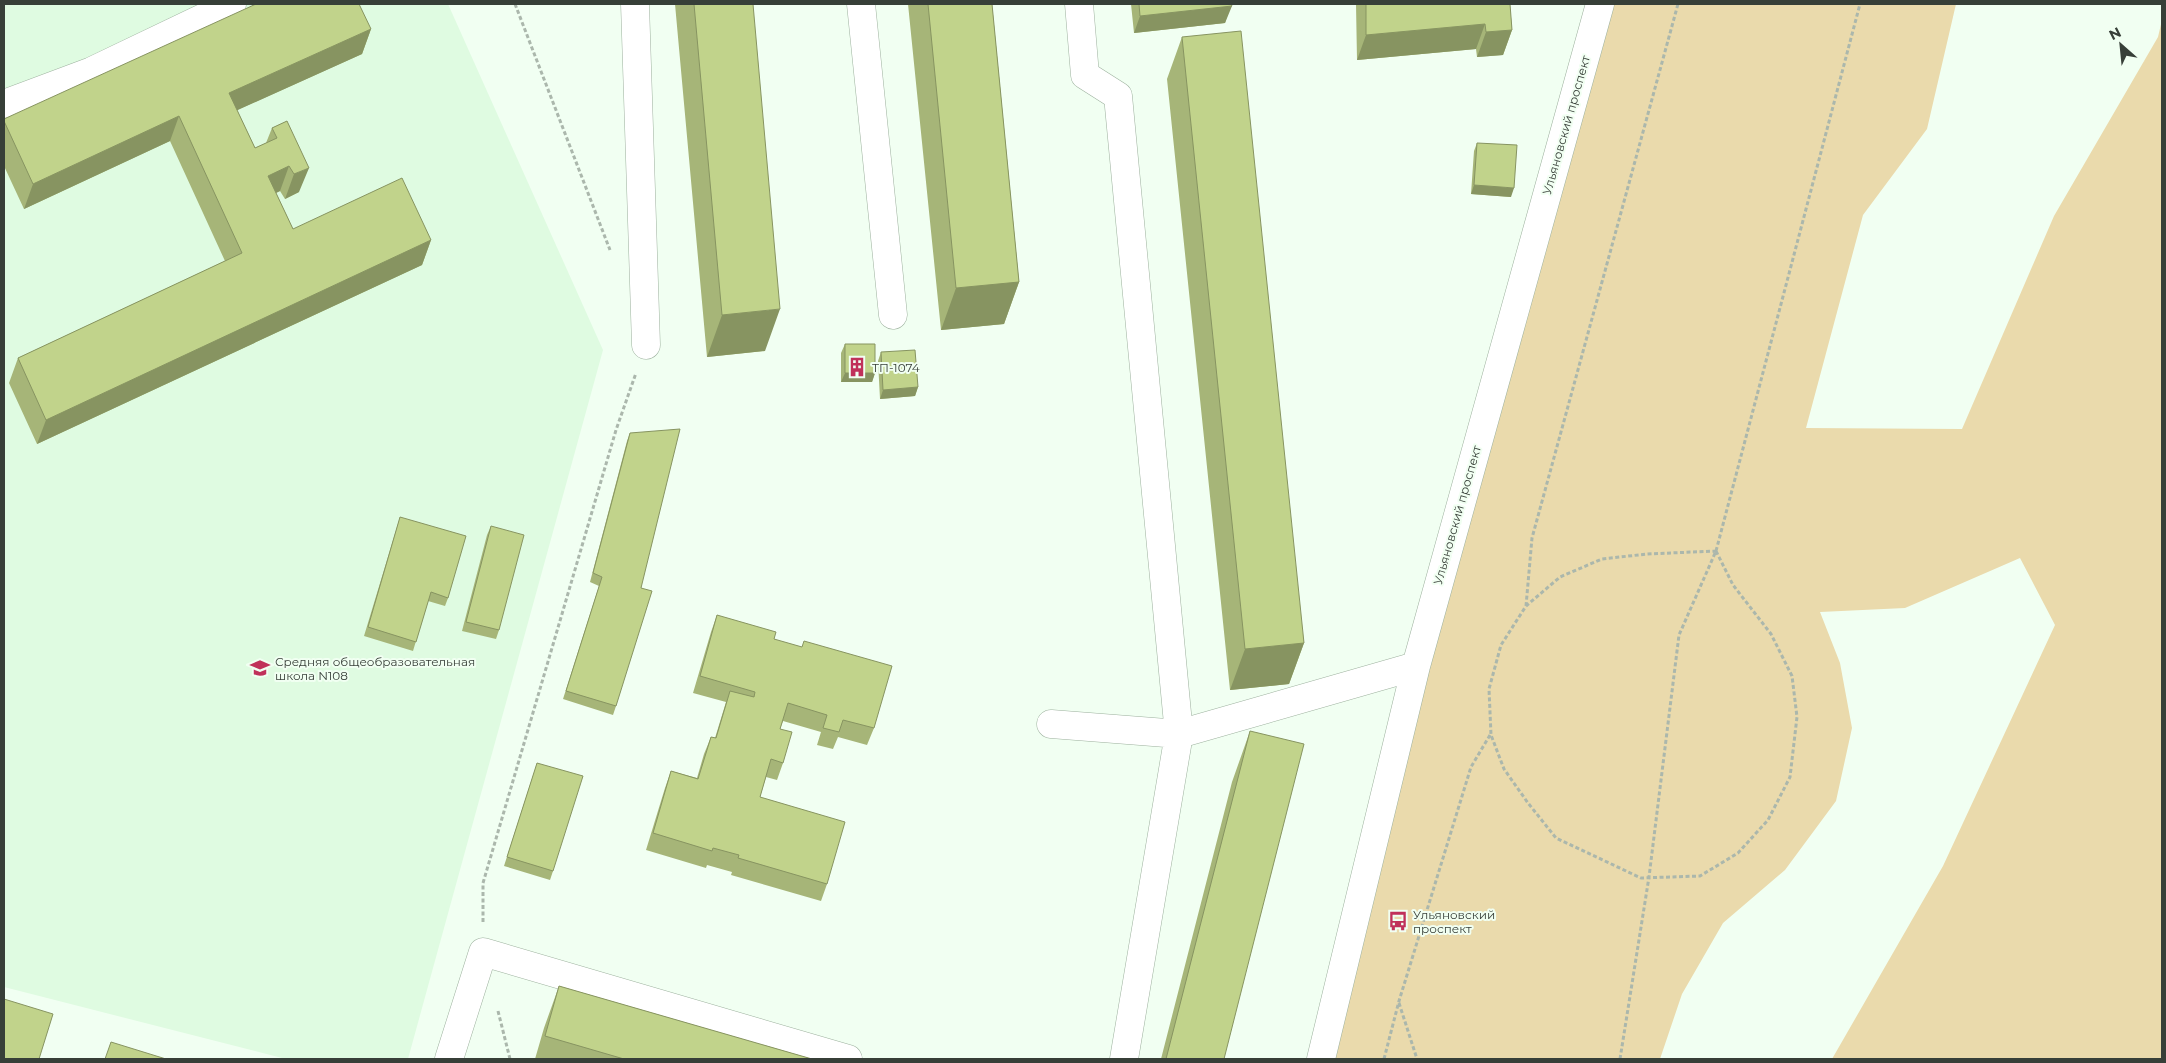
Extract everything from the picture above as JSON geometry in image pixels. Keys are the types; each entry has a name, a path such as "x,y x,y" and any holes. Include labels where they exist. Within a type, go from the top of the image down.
{"street":[{"path":"4,104 92,71 232,4"},
{"path":"635,4 646,345"},
{"path":"861,4 893,315"},
{"path":"1079,4 1085,75 1118,96 1179,734 1124,1059"},
{"name":"Ульяновский проспект","path":"1321,1059 1416,666 1600,4"},
{"path":"1051,724 1179,734 1416,666"},
{"path":"449,1059 483,952 848,1059"}],"path":[{"path":"515,4 610,252"},
{"path":"1526,606 1532,538 1678,4"},
{"path":"1620,1059 1649,876 1679,635 1716,551 1860,4"},
{"path":"483,952 483,883 616,430 646,345"},
{"path":"1716,551 1733,585 1771,634 1792,676 1797,717 1790,777 1768,820 1738,853 1700,876 1649,876 1641,878 1556,838 1504,769 1491,735 1489,689 1501,645 1526,606 1560,577 1602,559 1647,554 1716,551"},
{"path":"1384,1059 1399,1001 1471,767 1491,735"},
{"path":"1399,1001 1417,1059"},
{"path":"496,1006 510,1059"}],"shaded area":[{"name":"Средняя общеобразовательная школа N108","path":"4,4 448,4 603,350 408,1059 286,1059 4,987"},
{"path":"1600,4 1956,4 1927,129 1863,215 1806,428 1962,429 2054,216 2158,37 2162,20 2162,1059 1832,1059 1943,866 2055,625 2020,558 1905,608 1820,612 1840,663 1852,728 1836,801 1785,870 1723,923 1682,994 1660,1059 1321,1059"}],"building":[{"path":"256,4 359,4 371,29 229,93 255,148 277,138 272,128 287,121 309,168 294,174 289,166 268,176 293,229 402,178 431,240 46,420 18,358 242,253 179,116 33,184 4,119"},
{"path":"694,4 753,4 780,309 722,315"},
{"path":"928,4 992,4 1019,282 956,288"},
{"path":"1139,4 1231,4 1232,6 1140,16"},
{"path":"1366,4 1510,4 1512,30 1486,32 1485,24 1366,35"},
{"path":"1241,31 1304,643 1245,649 1182,37"},
{"path":"1477,143 1517,145 1514,188 1474,185"},
{"name":"ТП-1074","path":"845,344 875,344 875,373 845,373"},
{"path":"915,350 918,387 883,390 881,352"},
{"path":"680,429 641,588 652,591 616,706 566,691 602,577 593,573 630,433"},
{"path":"400,517 466,536 448,598 431,592 416,642 368,627"},
{"path":"491,526 524,535 499,630 466,622"},
{"path":"717,615 776,632 774,639 802,647 804,641 892,666 874,728 843,720 839,732 823,728 827,715 788,703 780,729 792,732 783,763 771,759 760,797 845,822 827,884 738,858 739,855 713,848 712,851 653,833 671,771 698,779 711,737 716,738 730,691 754,697 755,692 700,676"},
{"path":"1250,731 1304,744 1224,1059 1166,1059"},
{"path":"537,763 583,776 553,871 507,857"},
{"path":"559,986 812,1059 624,1059 545,1036"},
{"path":"4,999 53,1014 39,1059 4,1059"},
{"path":"111,1042 166,1059 105,1059"}],"place":[{"name":"ТП-1074","path":"857,367"},
{"name":"Средняя общеобразовательная школа N108","path":"260,668"},
{"name":"Ульяновский проспект","path":"1398,921"}]}
